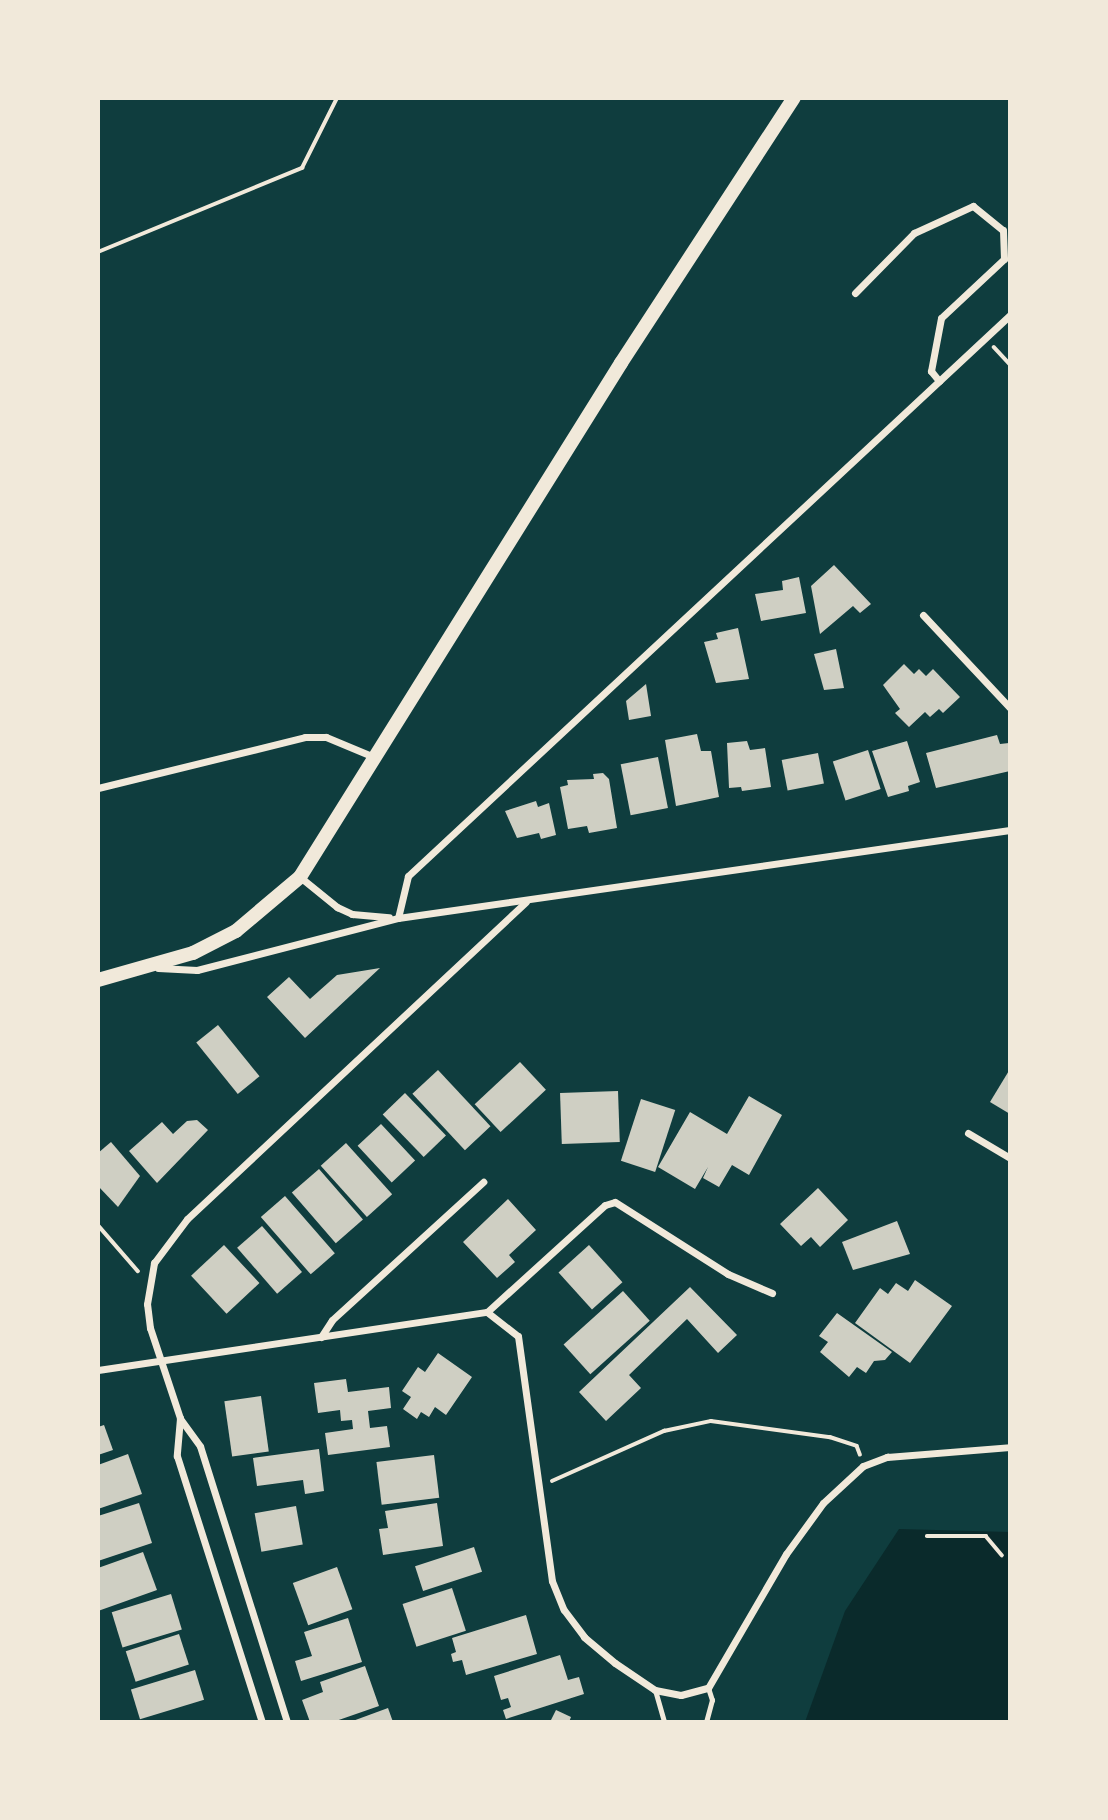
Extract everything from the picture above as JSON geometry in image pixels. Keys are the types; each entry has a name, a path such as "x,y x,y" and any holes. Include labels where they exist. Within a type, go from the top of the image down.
{"main road":[{"path":"98,981 153,968 236,932 300,877 621,363 794,98"}],"street":[{"path":"855,293 914,233 974,206 1003,230 1004,259 941,318 931,371 939,381"},
{"path":"397,918 408,876 1010,315"},
{"path":"923,615 1010,708"},
{"path":"98,788 305,737 326,737 374,757"},
{"path":"153,968 197,970 397,918 526,902 1010,830"},
{"path":"300,877 326,900 352,914 397,918"},
{"path":"286,1722 200,1447 180,1418 160,1361 150,1328 149,1283 159,1251 187,1219 526,902"},
{"path":"968,1133 1010,1158"},
{"path":"321,1337 332,1320 483,1182"},
{"path":"98,1370 487,1312 605,1205 615,1202 728,1274 772,1293"},
{"path":"487,1312 518,1336 541,1486 552,1581 564,1611 584,1637 655,1690 681,1695 708,1688 786,1555 823,1503 863,1466 887,1457 1010,1447"},
{"path":"180,1418 177,1456 262,1722"}],"lane":[{"path":"706,1722 712,1700 708,1688"},
{"path":"655,1690 664,1722"}],"path":[{"path":"98,251 302,168 337,98"},
{"path":"986,338 1010,364"},
{"path":"98,1225 149,1283"},
{"path":"541,1486 664,1431 711,1421 830,1437 857,1446 863,1466"},
{"path":"927,1536 986,1536 1002,1555"}],"water":[{"path":"899,1529 1010,1532 1010,1722 805,1722 845,1611"}],"building":[{"path":"834,565 871,604 860,613 853,606 820,634 811,586"},
{"path":"799,577 806,613 761,621 755,594 783,590 782,581"},
{"path":"738,628 749,679 716,683 704,642 718,639 716,633"},
{"path":"836,649 844,688 824,690 814,654"},
{"path":"904,664 914,674 919,669 926,676 933,669 960,697 943,713 939,709 930,717 925,712 909,727 895,713 900,709 883,685"},
{"path":"646,684 651,716 629,720 626,701"},
{"path":"697,734 701,751 711,751 719,797 676,806 665,740"},
{"path":"997,735 1000,744 1009,743 1010,771 936,788 926,753"},
{"path":"747,741 750,750 765,748 771,787 742,791 741,787 729,788 727,743"},
{"path":"907,741 920,782 908,786 909,791 888,797 872,751"},
{"path":"868,750 881,789 845,800 833,761"},
{"path":"818,753 824,783 788,790 782,760"},
{"path":"658,757 668,808 631,815 621,764"},
{"path":"603,773 609,779 617,828 589,833 587,826 568,829 560,787 568,785 567,780 594,779 593,774"},
{"path":"536,801 538,807 549,803 556,835 541,839 539,833 517,838 505,811"},
{"path":"380,968 305,1038 267,997 289,977 310,999 337,975"},
{"path":"218,1025 260,1076 238,1094 196,1043"},
{"path":"520,1062 546,1090 501,1132 475,1104"},
{"path":"1010,1069 1010,1114 990,1102"},
{"path":"438,1070 491,1126 465,1150 412,1094"},
{"path":"618,1091 620,1142 562,1144 560,1093"},
{"path":"405,1093 446,1135 424,1157 383,1115"},
{"path":"749,1096 782,1115 749,1175 732,1165 719,1187 703,1178 708,1167 695,1189 658,1167 690,1112 727,1134"},
{"path":"641,1099 675,1110 655,1172 621,1161"},
{"path":"197,1120 208,1130 157,1183 129,1151 162,1122 173,1134 187,1121"},
{"path":"381,1124 415,1161 392,1182 358,1146"},
{"path":"111,1142 140,1176 118,1207 98,1186 98,1153"},
{"path":"346,1143 392,1194 367,1217 321,1166"},
{"path":"319,1169 363,1220 336,1243 292,1193"},
{"path":"818,1188 848,1220 820,1247 811,1237 801,1246 780,1224"},
{"path":"285,1196 335,1253 311,1274 261,1217"},
{"path":"508,1199 536,1230 509,1255 515,1262 497,1278 463,1242"},
{"path":"897,1221 910,1254 853,1270 842,1242"},
{"path":"262,1226 302,1272 277,1294 237,1248"},
{"path":"224,1245 259,1283 227,1314 191,1276"},
{"path":"589,1245 622,1282 592,1310 559,1272"},
{"path":"915,1280 952,1306 910,1363 855,1323 880,1288 888,1294 896,1283 908,1291"},
{"path":"690,1287 737,1335 718,1353 687,1319 629,1375 641,1388 606,1421 579,1392"},
{"path":"623,1291 650,1321 590,1374 564,1345"},
{"path":"837,1313 892,1352 885,1360 874,1361 866,1373 857,1367 849,1377 820,1352 828,1342 819,1336"},
{"path":"438,1353 472,1377 446,1415 435,1407 429,1417 421,1412 417,1419 403,1409 411,1397 402,1391 418,1367 425,1372"},
{"path":"346,1379 348,1392 389,1387 391,1408 368,1411 370,1428 387,1426 390,1447 328,1455 325,1433 353,1429 352,1420 341,1421 340,1410 318,1413 314,1383"},
{"path":"261,1396 269,1451 232,1457 224,1401"},
{"path":"104,1425 113,1450 98,1455 98,1427"},
{"path":"319,1449 324,1491 305,1494 303,1480 257,1486 253,1458"},
{"path":"128,1454 142,1494 98,1509 98,1465"},
{"path":"434,1455 439,1498 382,1505 376,1462"},
{"path":"139,1503 152,1543 98,1561 98,1516"},
{"path":"437,1503 443,1546 383,1555 379,1529 388,1528 385,1511"},
{"path":"296,1506 303,1544 261,1552 255,1513"},
{"path":"474,1547 482,1572 423,1591 415,1566"},
{"path":"143,1552 157,1590 98,1611 98,1568"},
{"path":"337,1567 352,1609 308,1625 293,1583"},
{"path":"452,1588 466,1631 416,1647 403,1604"},
{"path":"171,1594 182,1629 123,1648 112,1612"},
{"path":"526,1615 537,1654 466,1675 462,1660 453,1662 451,1654 456,1652 452,1638"},
{"path":"348,1618 362,1662 301,1681 295,1661 312,1656 304,1632"},
{"path":"179,1634 189,1664 136,1682 126,1651"},
{"path":"560,1655 568,1680 579,1677 584,1694 506,1719 503,1710 511,1707 508,1698 501,1700 494,1676"},
{"path":"365,1666 379,1706 333,1722 310,1722 302,1700 323,1692 320,1682"},
{"path":"195,1670 204,1700 140,1719 131,1690"},
{"path":"388,1708 393,1722 350,1722"},
{"path":"556,1710 571,1717 569,1722 550,1722"}]}
